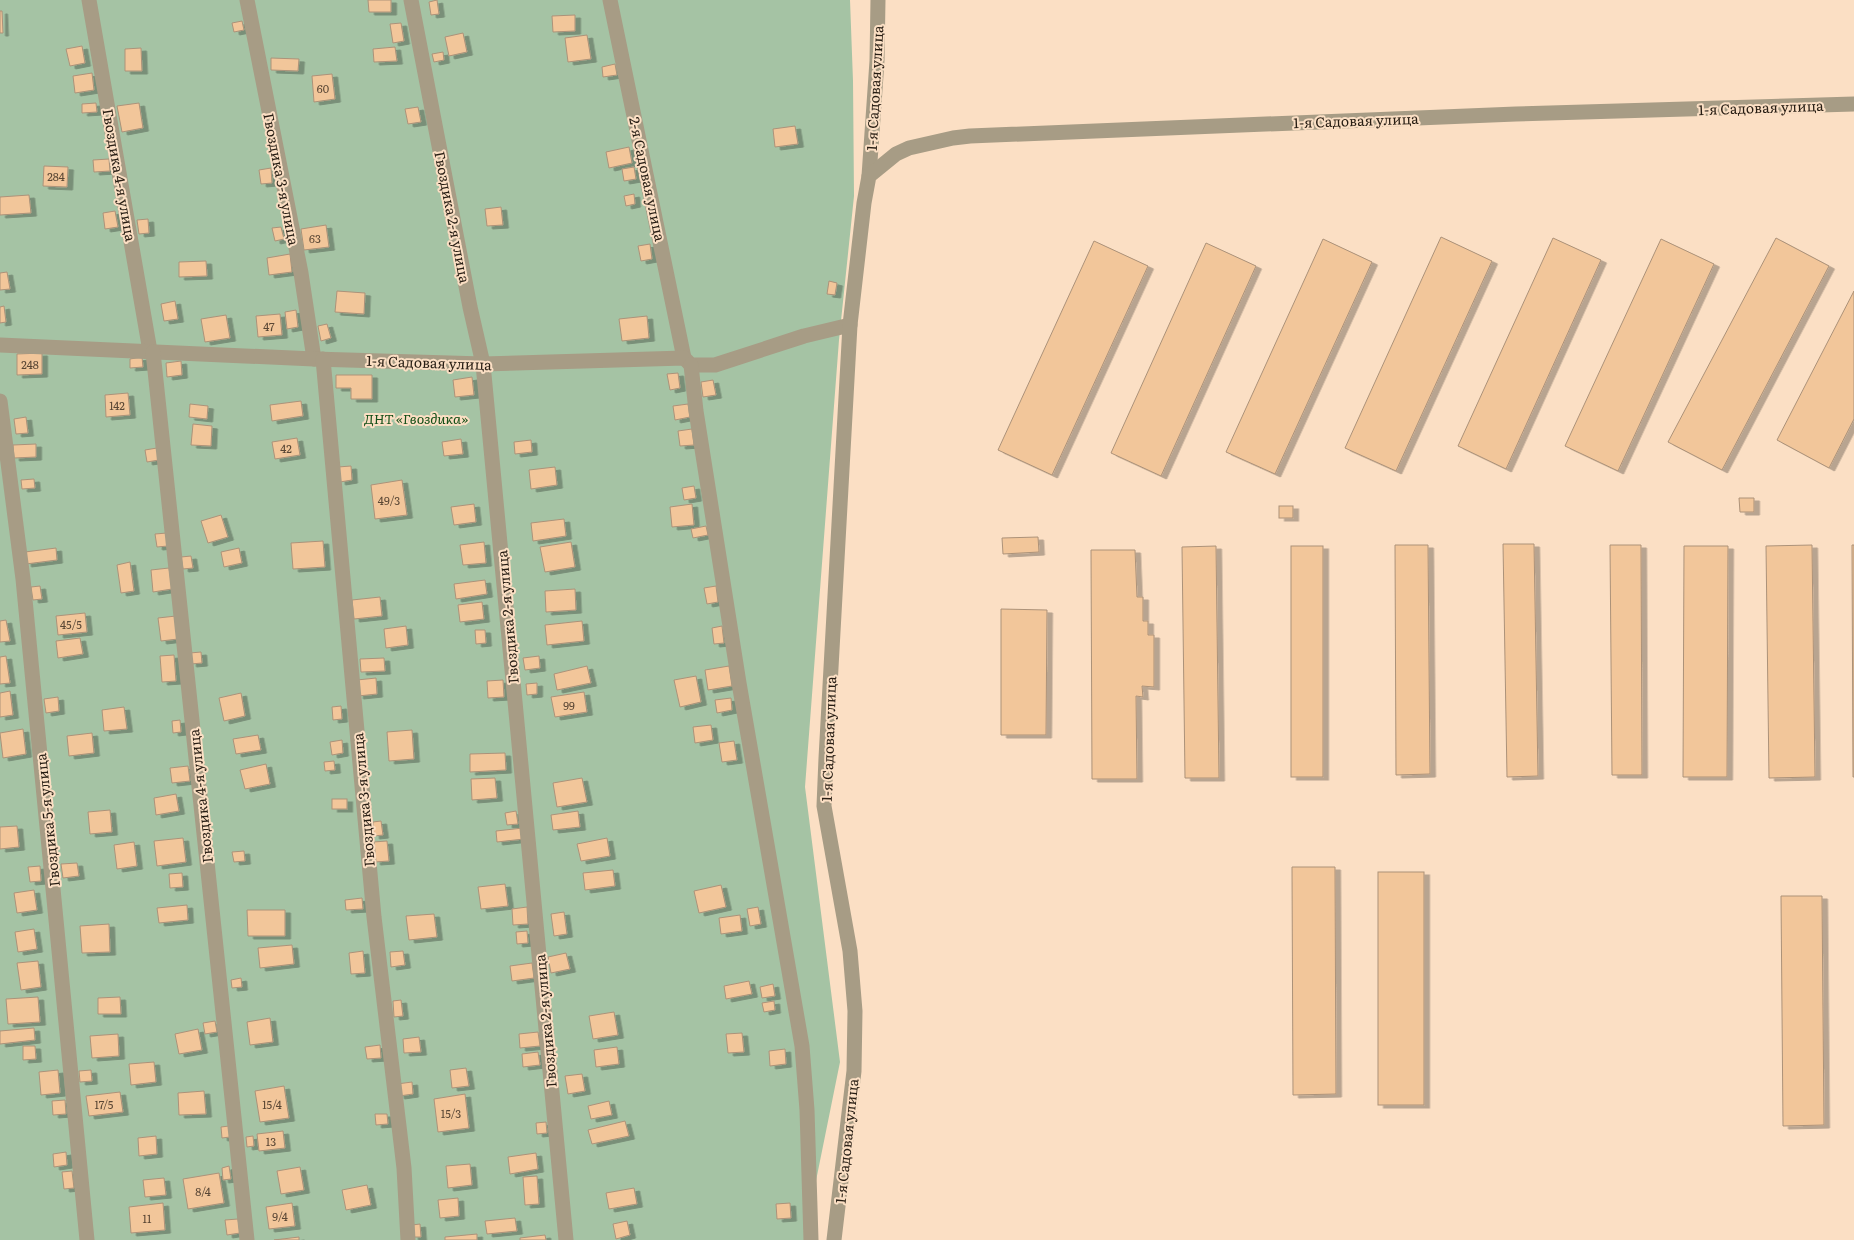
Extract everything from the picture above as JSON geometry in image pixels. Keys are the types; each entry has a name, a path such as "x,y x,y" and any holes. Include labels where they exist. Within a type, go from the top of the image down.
{"street":[{"name":"Гвоздика 4-я улица","path":"89,0 152,351 247,1240"},
{"name":"Гвоздика 3-я улица","path":"247,0 318,359 373,908 404,1168 408,1240"},
{"name":"Гвоздика 2-я улица","path":"411,0 470,307 483,364 566,1240"},
{"name":"2-я Садовая улица","path":"610,0 688,361 739,683 802,1046 807,1110 811,1240"},
{"name":"1-я Садовая улица","path":"834,1240 854,1072 855,1011 850,951 824,806 850,325 864,203 869,176 877,61 878,0"},
{"name":"1-я Садовая улица","path":"869,176 896,154 908,148 929,142 970,136 1526,114 1854,104"},
{"name":"1-я Садовая улица","path":"0,345 483,364 688,361 715,365 804,336 850,325"},
{"name":"Гвоздика 5-я улица","path":"0,401 24,579 87,1240"}],"green space":[{"name":"ДНТ «Гвоздика»","path":"0,0 850,0 854,196 839,340 805,787 840,1062 804,1240 0,1240"}],"building":[{"path":"368,0 391,0 391,12 369,12"},
{"path":"437,0 439,14 431,15 429,2"},
{"path":"0,11 2,11 3,33 0,33"},
{"path":"575,15 575,31 553,32 552,16"},
{"path":"242,21 244,30 234,32 232,23"},
{"path":"401,23 404,41 393,43 390,24"},
{"path":"463,33 467,52 449,56 445,37"},
{"path":"587,35 591,59 568,62 565,38"},
{"path":"82,46 85,63 70,66 66,49"},
{"path":"395,47 397,61 374,62 373,49"},
{"path":"141,48 142,71 125,71 125,49"},
{"path":"443,52 444,60 434,62 432,54"},
{"path":"271,58 299,59 298,71 271,70"},
{"path":"615,64 617,75 603,77 602,67"},
{"path":"92,73 94,90 75,93 73,76"},
{"path":"332,74 335,99 314,102 312,76"},
{"path":"96,103 97,112 82,113 82,104"},
{"path":"139,103 143,128 122,132 117,106"},
{"path":"418,107 421,122 408,124 405,109"},
{"path":"795,126 798,144 775,147 773,129"},
{"path":"629,147 632,163 609,168 606,152"},
{"path":"109,159 110,171 94,172 93,160"},
{"path":"44,166 68,167 67,187 43,186"},
{"path":"634,167 636,179 624,181 622,169"},
{"path":"271,168 272,183 261,184 259,170"},
{"path":"634,194 635,204 626,206 624,196"},
{"path":"29,195 31,213 0,215 0,197"},
{"path":"501,207 503,225 487,226 485,209"},
{"path":"115,211 118,227 105,229 103,213"},
{"path":"148,219 149,233 139,234 137,220"},
{"path":"326,225 329,247 304,250 301,229"},
{"path":"281,227 284,239 275,241 272,228"},
{"path":"1441,237 1492,261 1396,471 1345,448"},
{"path":"1553,238 1601,260 1506,469 1458,446"},
{"path":"1776,238 1829,266 1722,470 1668,442"},
{"path":"1323,239 1372,262 1275,474 1226,452"},
{"path":"1661,239 1714,264 1618,471 1565,446"},
{"path":"1094,241 1148,266 1052,475 998,450"},
{"path":"1206,243 1256,266 1161,476 1111,453"},
{"path":"650,244 652,259 641,261 638,246"},
{"path":"290,254 292,272 269,275 267,258"},
{"path":"206,261 207,276 179,277 179,262"},
{"path":"7,272 10,289 0,290 0,273"},
{"path":"829,281 837,283 835,295 827,294"},
{"path":"337,291 365,293 364,314 335,312"},
{"path":"1854,291 1854,419 1829,468 1777,440"},
{"path":"175,301 178,319 164,321 161,304"},
{"path":"4,306 6,322 0,323 0,307"},
{"path":"296,310 298,327 287,329 285,312"},
{"path":"280,314 282,335 258,337 256,316"},
{"path":"226,315 230,338 205,342 201,319"},
{"path":"647,316 649,338 622,341 619,319"},
{"path":"327,324 331,338 321,341 318,326"},
{"path":"42,353 42,374 17,375 17,354"},
{"path":"142,357 143,367 130,368 130,359"},
{"path":"181,361 182,375 167,377 166,363"},
{"path":"678,373 680,388 670,390 667,374"},
{"path":"336,375 372,375 372,399 351,399 351,388 336,388"},
{"path":"472,377 474,395 455,397 453,380"},
{"path":"713,380 716,395 703,397 701,382"},
{"path":"128,393 130,415 106,417 105,395"},
{"path":"301,401 303,416 272,421 270,405"},
{"path":"190,404 208,406 207,419 189,417"},
{"path":"688,404 690,417 675,420 673,406"},
{"path":"26,417 28,433 16,434 14,419"},
{"path":"193,424 212,426 211,446 191,445"},
{"path":"692,429 694,445 680,446 678,431"},
{"path":"297,438 300,455 275,459 272,442"},
{"path":"461,439 463,454 444,456 442,442"},
{"path":"531,440 532,452 515,454 514,442"},
{"path":"36,444 36,457 14,458 13,445"},
{"path":"157,448 159,460 147,462 145,450"},
{"path":"351,466 352,480 340,482 338,467"},
{"path":"555,467 557,485 531,489 529,470"},
{"path":"34,479 35,488 22,489 21,480"},
{"path":"402,480 407,515 375,519 371,485"},
{"path":"694,486 696,498 684,500 682,488"},
{"path":"1739,498 1754,498 1754,512 1740,512"},
{"path":"474,504 476,522 454,525 451,507"},
{"path":"692,504 694,525 672,527 670,507"},
{"path":"1279,506 1293,506 1293,518 1279,518"},
{"path":"221,515 228,537 208,543 201,521"},
{"path":"564,519 566,536 533,541 531,523"},
{"path":"706,526 708,535 693,538 691,529"},
{"path":"167,533 168,546 157,547 155,534"},
{"path":"1038,537 1039,552 1003,554 1002,538"},
{"path":"323,541 325,567 293,569 291,543"},
{"path":"484,542 486,563 463,565 460,545"},
{"path":"571,542 575,567 545,572 540,547"},
{"path":"1503,544 1534,544 1538,776 1507,777"},
{"path":"1395,545 1428,545 1430,774 1396,775"},
{"path":"1610,545 1641,545 1642,775 1612,775"},
{"path":"1812,545 1815,777 1769,778 1766,546"},
{"path":"1852,545 1854,545 1854,777 1853,777"},
{"path":"1216,546 1219,778 1185,778 1182,547"},
{"path":"1291,546 1323,546 1323,777 1291,777"},
{"path":"1684,546 1728,546 1727,777 1683,777"},
{"path":"56,548 57,560 26,564 25,552"},
{"path":"239,548 242,563 224,567 221,552"},
{"path":"1091,550 1135,550 1137,597 1143,597 1143,621 1148,621 1148,635 1154,635 1154,687 1142,686 1143,697 1136,696 1137,779 1092,779"},
{"path":"191,556 193,568 183,569 181,557"},
{"path":"130,562 134,591 121,593 117,565"},
{"path":"169,568 172,589 153,592 151,570"},
{"path":"485,580 487,594 456,599 454,584"},
{"path":"40,586 42,599 33,600 31,587"},
{"path":"716,586 718,602 707,604 704,588"},
{"path":"575,589 576,610 546,612 545,591"},
{"path":"380,597 382,616 354,619 352,600"},
{"path":"482,602 484,619 460,622 458,605"},
{"path":"1001,609 1047,610 1046,735 1001,735"},
{"path":"85,613 87,632 58,635 56,616"},
{"path":"176,616 178,639 161,641 158,618"},
{"path":"6,620 10,641 0,642 0,621"},
{"path":"582,621 584,641 547,645 545,625"},
{"path":"406,626 408,645 386,648 384,629"},
{"path":"722,626 724,643 714,644 712,628"},
{"path":"475,630 485,630 486,643 476,644"},
{"path":"80,638 83,654 58,658 56,641"},
{"path":"201,652 202,663 191,664 190,653"},
{"path":"174,655 176,681 162,682 160,656"},
{"path":"6,656 10,683 0,684 0,657"},
{"path":"539,656 540,668 525,670 523,658"},
{"path":"384,658 385,671 361,672 360,659"},
{"path":"587,666 591,683 557,690 554,674"},
{"path":"729,666 732,686 708,690 705,670"},
{"path":"696,676 701,702 680,707 674,680"},
{"path":"376,678 377,694 358,696 357,680"},
{"path":"503,680 504,697 488,698 487,681"},
{"path":"537,683 537,694 527,695 526,684"},
{"path":"10,691 13,715 0,717 0,693"},
{"path":"584,692 587,712 555,717 551,697"},
{"path":"241,693 245,716 224,721 219,698"},
{"path":"58,697 59,711 46,713 44,699"},
{"path":"731,698 732,710 717,713 715,700"},
{"path":"341,706 342,719 333,720 332,707"},
{"path":"124,707 127,729 104,731 102,710"},
{"path":"180,720 181,732 173,733 172,721"},
{"path":"711,725 713,740 695,743 693,727"},
{"path":"23,729 26,754 3,758 0,733"},
{"path":"412,730 414,759 389,761 387,732"},
{"path":"92,733 94,753 69,756 67,736"},
{"path":"258,735 261,750 236,754 233,739"},
{"path":"342,740 343,753 332,755 330,742"},
{"path":"734,741 737,760 722,762 719,743"},
{"path":"505,753 506,770 470,772 470,754"},
{"path":"334,761 335,770 325,771 324,762"},
{"path":"266,764 270,784 245,789 240,770"},
{"path":"188,766 190,781 172,783 170,768"},
{"path":"495,778 497,798 472,800 471,779"},
{"path":"582,778 587,802 557,807 553,783"},
{"path":"176,794 179,811 156,815 154,798"},
{"path":"332,799 347,799 347,809 332,809"},
{"path":"110,810 112,832 90,834 88,812"},
{"path":"516,811 518,824 507,825 505,813"},
{"path":"578,811 580,827 553,830 551,815"},
{"path":"381,821 383,835 374,836 373,822"},
{"path":"17,826 19,847 0,849 0,827"},
{"path":"523,828 524,839 497,842 496,831"},
{"path":"183,838 186,862 157,866 154,841"},
{"path":"607,838 610,856 581,861 577,844"},
{"path":"387,841 389,861 375,862 373,842"},
{"path":"134,842 137,866 117,869 114,845"},
{"path":"244,851 245,861 234,862 232,852"},
{"path":"77,863 79,876 63,878 61,864"},
{"path":"40,866 41,881 30,882 28,867"},
{"path":"1292,867 1335,867 1336,1094 1293,1095"},
{"path":"613,870 615,886 585,890 583,873"},
{"path":"1378,872 1424,872 1424,1105 1378,1105"},
{"path":"182,873 183,887 170,888 169,874"},
{"path":"505,884 508,906 481,909 478,887"},
{"path":"721,885 726,907 699,913 694,891"},
{"path":"34,890 37,910 17,913 14,893"},
{"path":"1781,896 1822,896 1824,1125 1783,1126"},
{"path":"362,898 363,909 346,910 345,900"},
{"path":"187,905 188,920 159,923 157,908"},
{"path":"527,907 528,924 513,925 512,909"},
{"path":"758,907 761,924 750,926 747,909"},
{"path":"247,910 285,910 285,936 248,936"},
{"path":"564,912 567,934 554,936 551,914"},
{"path":"434,914 437,937 409,940 406,916"},
{"path":"740,915 742,931 721,934 719,918"},
{"path":"109,924 110,952 82,953 80,926"},
{"path":"34,929 37,949 18,952 15,932"},
{"path":"527,931 528,943 517,944 516,932"},
{"path":"292,945 294,964 260,968 258,948"},
{"path":"363,951 365,973 351,974 349,953"},
{"path":"403,951 405,965 391,967 390,952"},
{"path":"566,953 570,969 551,973 548,957"},
{"path":"38,961 41,987 21,990 17,963"},
{"path":"532,963 534,978 512,981 510,966"},
{"path":"241,978 242,987 232,988 231,980"},
{"path":"749,981 752,994 726,999 724,986"},
{"path":"773,984 775,996 762,998 760,987"},
{"path":"38,997 40,1022 8,1024 6,999"},
{"path":"120,997 121,1014 98,1014 98,998"},
{"path":"401,1000 403,1016 394,1017 393,1001"},
{"path":"774,1001 775,1010 764,1012 762,1003"},
{"path":"614,1012 618,1035 593,1039 589,1016"},
{"path":"270,1018 273,1042 250,1045 247,1022"},
{"path":"215,1021 217,1032 205,1034 203,1023"},
{"path":"34,1028 35,1040 0,1044 0,1031"},
{"path":"198,1029 202,1050 179,1054 175,1034"},
{"path":"538,1032 540,1046 520,1048 519,1034"},
{"path":"742,1033 744,1052 728,1053 726,1034"},
{"path":"118,1034 119,1056 92,1058 90,1036"},
{"path":"419,1037 421,1052 404,1053 403,1039"},
{"path":"380,1045 381,1058 367,1059 365,1047"},
{"path":"23,1046 35,1046 36,1059 23,1060"},
{"path":"617,1047 619,1064 596,1067 594,1050"},
{"path":"785,1049 786,1064 770,1066 769,1051"},
{"path":"538,1052 540,1065 523,1067 522,1054"},
{"path":"154,1062 156,1082 131,1085 129,1064"},
{"path":"466,1068 469,1086 452,1088 450,1070"},
{"path":"58,1070 60,1093 41,1095 39,1072"},
{"path":"91,1070 92,1081 80,1082 79,1071"},
{"path":"582,1074 585,1091 568,1094 565,1076"},
{"path":"412,1082 413,1094 399,1096 397,1084"},
{"path":"284,1086 289,1118 260,1122 255,1091"},
{"path":"204,1091 206,1114 179,1115 178,1093"},
{"path":"120,1092 123,1112 89,1116 86,1096"},
{"path":"465,1094 469,1128 438,1132 434,1099"},
{"path":"65,1100 66,1114 53,1115 52,1101"},
{"path":"609,1101 612,1115 591,1119 588,1106"},
{"path":"375,1114 387,1114 388,1124 376,1125"},
{"path":"625,1121 629,1136 592,1144 588,1130"},
{"path":"546,1122 547,1133 537,1134 536,1123"},
{"path":"229,1126 230,1137 222,1138 221,1127"},
{"path":"283,1131 285,1148 259,1151 257,1134"},
{"path":"156,1136 157,1154 139,1156 138,1138"},
{"path":"253,1136 254,1146 247,1147 246,1137"},
{"path":"66,1152 67,1165 54,1167 53,1154"},
{"path":"536,1153 538,1169 510,1174 508,1157"},
{"path":"470,1164 472,1185 448,1188 446,1166"},
{"path":"229,1166 231,1179 223,1180 222,1168"},
{"path":"300,1167 304,1190 281,1194 277,1171"},
{"path":"72,1171 74,1188 64,1189 62,1172"},
{"path":"219,1173 224,1203 188,1209 183,1179"},
{"path":"537,1176 539,1204 525,1205 523,1177"},
{"path":"164,1178 166,1195 145,1197 143,1180"},
{"path":"367,1185 371,1205 346,1210 342,1190"},
{"path":"634,1188 637,1204 609,1209 606,1193"},
{"path":"458,1198 459,1216 440,1218 438,1200"},
{"path":"163,1203 165,1230 131,1233 129,1207"},
{"path":"292,1203 295,1226 269,1229 266,1207"},
{"path":"790,1203 791,1218 777,1219 776,1204"},
{"path":"515,1218 517,1231 487,1234 485,1221"},
{"path":"238,1219 240,1233 227,1235 225,1220"},
{"path":"627,1221 630,1235 616,1239 613,1224"},
{"path":"420,1224 421,1237 413,1237 412,1225"},
{"path":"477,1234 477,1240 445,1240 445,1237"},
{"path":"545,1235 546,1240 520,1240 520,1238"},
{"path":"299,1237 299,1240 274,1240"}]}
